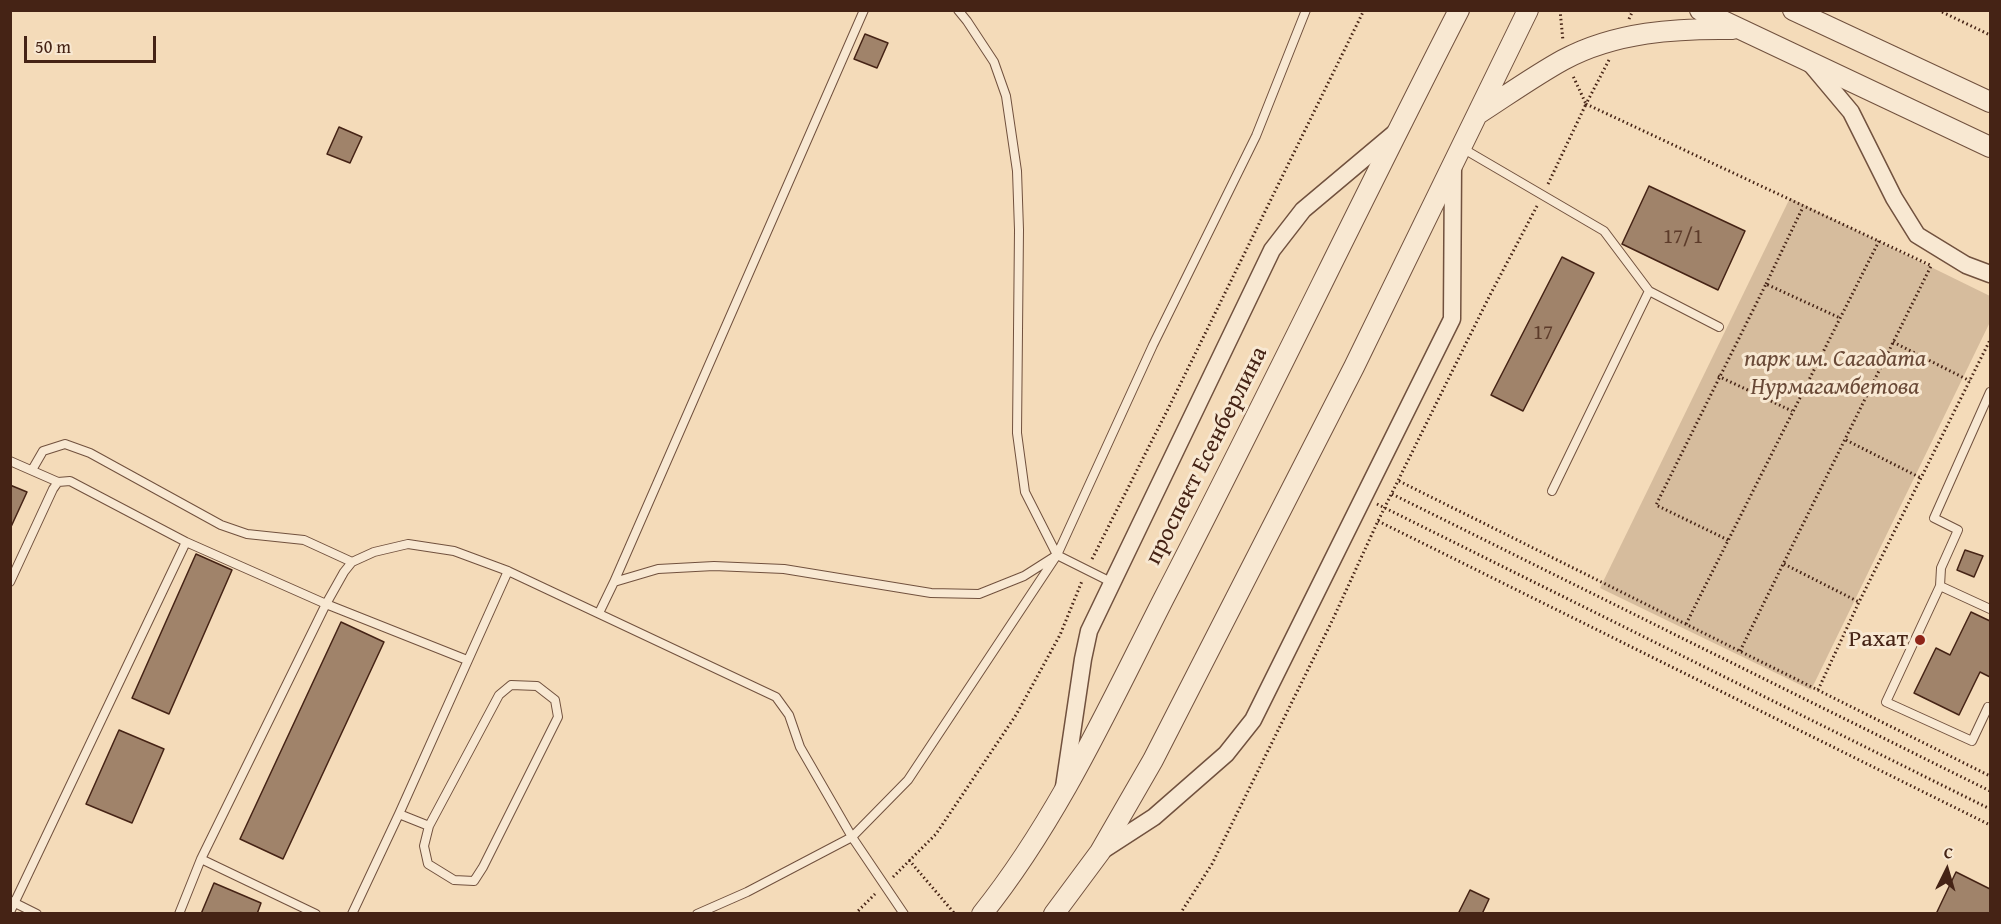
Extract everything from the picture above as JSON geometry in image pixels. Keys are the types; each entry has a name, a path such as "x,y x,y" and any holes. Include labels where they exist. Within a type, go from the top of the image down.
{"street":[{"name":"проспект Есенберлина","path":"982,914 1002,888 1064,793 1191,546 1459,10"},
{"path":"1054,914 1100,852 1153,760 1354,367 1528,10"},
{"path":"1700,10 1990,147"},
{"path":"1797,12 1990,102"},
{"path":"1478,114 1565,59 1621,38 1691,28 1738,29"},
{"path":"1808,61 1851,112 1894,198 1917,235 1966,266 1990,274"},
{"path":"1064,793 1083,658 1089,632 1272,250 1303,210 1398,130"},
{"path":"1100,852 1154,817 1226,754 1253,720 1452,320 1457,156"}],"lane":[{"path":"599,613 864,10"},
{"path":"958,10 994,62 1006,96 1017,171 1019,230 1017,433 1024,492 1057,555 1113,583"},
{"path":"697,914 747,892 852,837 909,780 1057,555 1153,345 1256,136 1306,10"},
{"path":"1457,156 1543,195 1604,231 1649,291 1719,327"},
{"path":"1552,490 1649,291"},
{"path":"1990,392 1934,518 1958,530 1941,568 1940,586 1886,702 1972,741 1988,707 1990,708"},
{"path":"32,470 44,451 64,444 90,453 221,525 247,534 304,540 352,562"},
{"path":"10,461 58,482 70,481 186,542 326,604 467,660"},
{"path":"10,582 58,482"},
{"path":"10,912 186,542"},
{"path":"179,914 201,860 326,604 344,572 352,562 374,552 408,544 454,551 508,571 776,697 789,715 800,747 852,837 904,914"},
{"path":"614,582 658,569 714,566 784,569 931,593 979,594 1024,576 1057,555"},
{"path":"352,914 508,571"},
{"path":"1940,586 1990,609"},
{"path":"511,685 537,686 555,700 558,717 474,881 454,880 428,864 424,846 429,826 499,695 511,685"},
{"path":"399,814 429,826"},
{"path":"201,860 316,914"},
{"path":"13,902 37,914"}],"path":[{"path":"855,914 936,834 1016,715 1060,634 1086,570 1170,405 1364,10"},
{"path":"1560,10 1565,59 1586,104 1941,270"},
{"path":"1180,914 1212,864 1333,619 1378,520 1621,38 1633,11 1624,10"},
{"path":"1938,10 1990,35"},
{"path":"1728,540 1656,505 1803,207"},
{"path":"1686,624 1879,241"},
{"path":"1740,651 1931,265"},
{"path":"1766,284 1840,318"},
{"path":"1818,690 1859,602 1990,340"},
{"path":"1893,342 1970,381"},
{"path":"1718,376 1792,411"},
{"path":"1846,440 1921,478"},
{"path":"1398,481 1990,776"},
{"path":"1392,494 1990,791"},
{"path":"1363,499 1385,507 1990,809"},
{"path":"1378,520 1990,825"},
{"path":"1784,564 1859,602"},
{"path":"909,860 955,914"}],"green space":[{"name":"парк им. Сагадата Нурмагамбетова","path":"1790,198 1990,296 1990,322 1811,690 1600,588"}],"building":[{"path":"865,34 888,43 877,68 854,59"},
{"path":"339,127 362,137 350,163 327,154"},
{"path":"1649,186 1745,231 1718,290 1622,244"},
{"path":"1562,257 1594,273 1523,411 1491,395"},
{"path":"10,485 27,492 10,529"},
{"path":"1965,550 1983,556 1974,577 1957,570"},
{"path":"196,554 232,570 169,714 132,698"},
{"path":"1971,612 1990,621 1990,677 1980,672 1959,715 1914,693 1936,648 1950,655"},
{"path":"341,622 384,642 283,859 240,839"},
{"path":"119,730 164,749 132,823 86,804"},
{"path":"1956,872 1990,889 1990,914 1936,914"},
{"path":"214,883 261,903 257,914 201,914"},
{"path":"1470,890 1489,899 1482,914 1458,914"}],"place":[{"name":"Рахат","path":"1920,640"}]}
